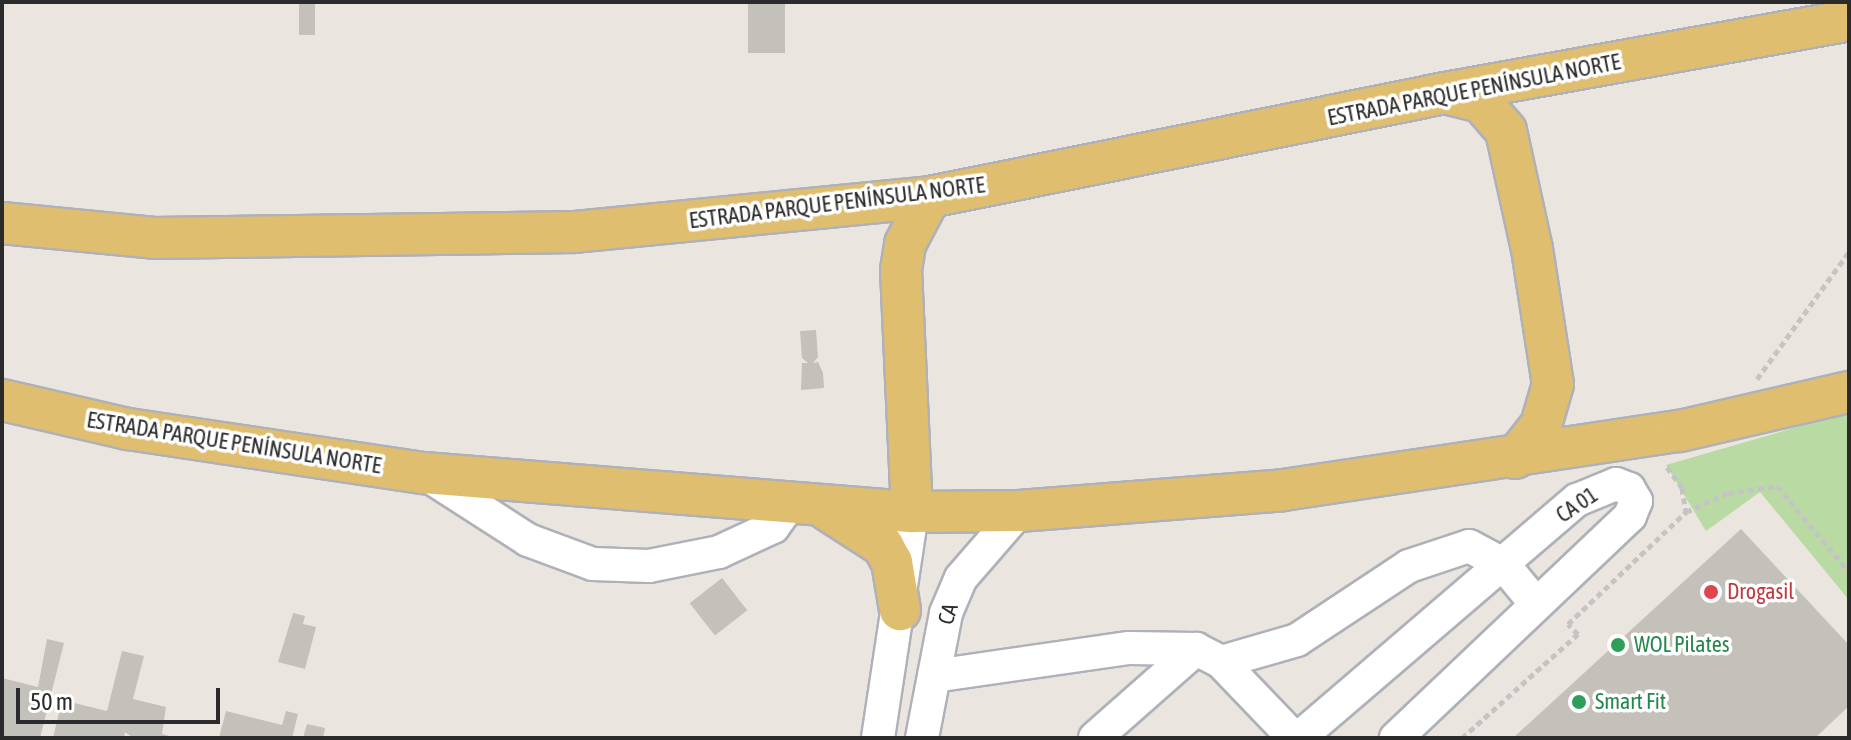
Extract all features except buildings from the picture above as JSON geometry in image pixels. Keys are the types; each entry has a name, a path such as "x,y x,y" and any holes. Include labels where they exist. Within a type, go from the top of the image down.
{"main road":[{"name":"ESTRADA PARQUE PENÍNSULA NORTE","path":"2,223 154,238 575,232 930,197 1445,93 1849,20"},
{"path":"1445,93 1481,102 1506,131 1532,249 1553,384 1541,425 1515,458"},
{"path":"912,512 901,270 905,244 930,197"},
{"name":"ESTRADA PARQUE PENÍNSULA NORTE","path":"2,400 128,429 424,473 912,512 1019,511 1283,490 1632,439 1849,392"},
{"path":"805,505 883,546 892,562 900,610"}],"street":[{"path":"424,473 528,540 593,564 649,566 719,552 773,527 805,505"},
{"name":"CA 01","path":"1208,656 1296,738 1577,500 1616,484 1629,489 1636,501 1630,516 1396,738"},
{"name":"CA","path":"922,738 946,613 974,557 1019,511"},
{"path":"878,738 900,610 912,512"},
{"path":"934,676 1129,648 1208,656 1297,640 1359,594 1433,556 1469,546 1503,564 1536,604"},
{"path":"1095,738 1208,656"}],"path":[{"path":"1729,420 1849,252"},
{"path":"1632,439 1673,472 1686,512"},
{"path":"1462,738 1578,634 1568,624 1686,512 1728,493 1777,486 1849,572"}],"green space":[{"path":"1849,412 1849,600 1760,492 1706,531 1666,465"}],"place":[{"name":"Drogasil","path":"1711,592"},
{"name":"WOL Pilates","path":"1618,645"},
{"name":"Smart Fit","path":"1579,702"}]}
